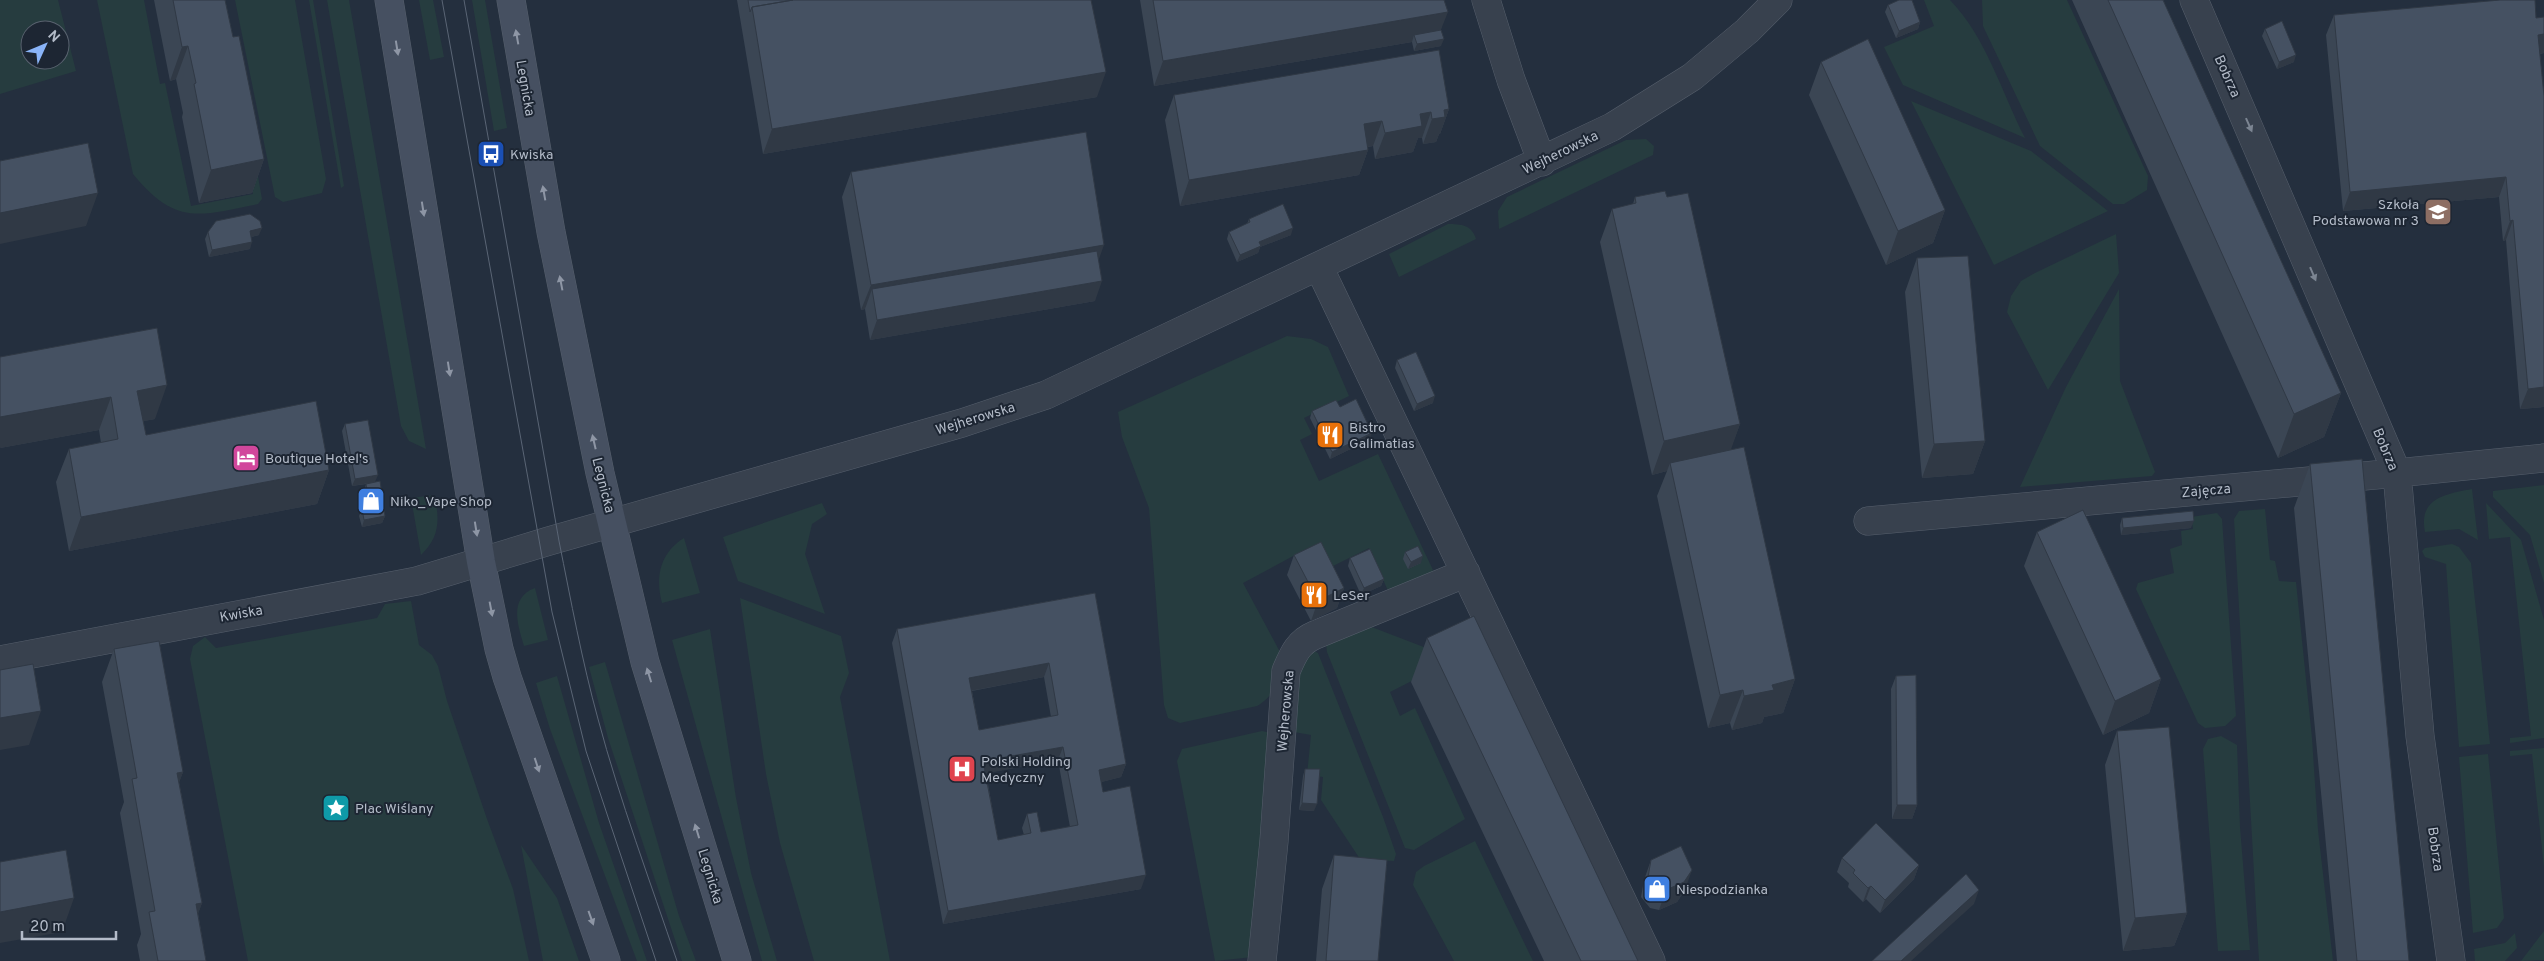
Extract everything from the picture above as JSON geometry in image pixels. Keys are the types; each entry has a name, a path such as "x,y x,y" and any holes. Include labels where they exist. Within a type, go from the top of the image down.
{"main road":[{"path":"389,0 482,562 499,649 507,677 606,961"},
{"name":"Legnicka","path":"511,0 551,232 592,433 645,662 737,961"}],"street":[{"path":"1486,0 1511,80 1542,162"},
{"name":"Wejherowska","path":"482,562 962,423 1046,395 1542,162 1612,127 1692,77 1747,31 1778,0"},
{"name":"Bobrza","path":"2194,0 2397,474 2420,736 2451,961"},
{"path":"1319,267 1651,961"},
{"name":"Zajęcza","path":"1868,521 2397,474 2544,458"},
{"name":"Kwiska","path":"0,660 417,582 482,562"},
{"name":"Wejherowska","path":"1262,961 1274,841 1286,671 1295,649 1307,638 1315,634 1466,573"}],"green space":[{"path":"0,0 58,0 63,20 20,20 20,70 70,70 70,47 76,71 0,94"},
{"path":"97,0 144,0 160,84 165,83 191,206 253,194 248,166 256,165 262,199 258,204 219,212 189,213 176,210 148,191 133,174"},
{"path":"235,0 295,0 326,179 322,193 283,202 275,197"},
{"path":"309,0 313,0 344,186 341,188"},
{"path":"327,0 349,0 426,449 409,441 401,426"},
{"path":"419,0 433,0 444,57 430,60"},
{"path":"472,0 485,0 507,128 494,131"},
{"path":"1924,0 1950,0 1963,15 1983,48 2025,138 1903,85 1884,47 1934,26"},
{"path":"1982,0 2067,0 2148,176 2147,190 2124,204 2113,204 2040,146 1983,26"},
{"path":"1911,101 2031,151 2108,211 1994,265"},
{"path":"1646,139 1654,146 1653,155 1499,229 1498,211 1507,197 1626,140"},
{"path":"1448,224 1457,224 1469,228 1476,239 1399,277 1389,254"},
{"path":"2116,234 2119,273 2048,390 2007,312 2011,296 2021,281"},
{"path":"2119,289 2120,381 2155,472 2152,476 2020,487 2066,387"},
{"path":"1287,336 1311,339 1328,347 1349,396 1304,418 1312,434 1300,440 1319,481 1378,454 1433,570 1429,578 1389,593 1369,548 1321,572 1308,548 1243,583 1280,652 1276,660 1274,687 1266,699 1257,706 1180,723 1168,718 1164,705 1149,508 1122,437 1118,412"},
{"path":"2544,485 2544,583 2530,535 2493,497 2493,491"},
{"path":"2472,489 2478,540 2459,529 2425,532 2424,521 2430,505 2444,496"},
{"path":"434,495 438,520 437,527 432,541 421,555 411,498"},
{"path":"822,503 827,514 812,524 805,554 825,614 738,581 723,537"},
{"path":"2486,503 2521,540 2544,620 2544,738 2510,743 2510,738 2531,736 2510,537 2489,539"},
{"path":"2265,509 2270,560 2275,561 2279,581 2296,582 2312,738 2318,830 2333,961 2259,961 2234,519 2239,511"},
{"path":"2217,513 2222,519 2236,716 2225,726 2205,728 2198,723 2136,589 2138,583 2174,573 2170,549 2182,545 2181,531 2193,529 2191,517"},
{"path":"684,538 700,593 662,603 659,584 661,566 669,551"},
{"path":"2452,544 2459,547 2471,563 2490,744 2459,747 2446,564 2425,557 2422,551 2425,548"},
{"path":"535,588 548,640 524,646 519,630 518,605 521,598"},
{"path":"740,598 841,636 849,673 840,697 890,961 814,961 780,843 766,774"},
{"name":"Plac Wiślany","path":"411,601 419,645 432,655 438,666 447,701 513,889 529,961 248,961 190,659 193,646 205,637 216,648 377,618 385,604"},
{"path":"1369,626 1455,659 1390,692 1400,716 1415,708 1465,819 1414,850 1405,848 1327,652 1326,644"},
{"path":"710,629 736,798 751,873 777,961 762,961 672,640"},
{"path":"1312,650 1318,653 1383,817 1396,854 1394,861 1360,859 1321,800 1323,777 1307,775 1311,735 1294,732 1300,662"},
{"path":"605,662 679,916 696,961 682,961 608,738 589,667"},
{"path":"557,676 599,823 647,961 637,961 550,729 536,683"},
{"path":"1262,731 1271,733 1253,957 1215,961 1177,761 1182,749"},
{"path":"2221,736 2237,745 2240,827 2250,950 2218,951 2203,749 2208,739"},
{"path":"2544,748 2544,868 2532,754 2510,756 2510,751"},
{"path":"2488,754 2504,918 2497,928 2473,933 2459,757"},
{"path":"1475,841 1533,961 1454,961 1413,885 1416,872 1424,866"},
{"path":"521,845 557,898 579,961 543,961"},
{"path":"2544,931 2544,960 2521,961"},
{"path":"2515,933 2517,948 2505,961 2475,961 2474,949 2505,943"}],"building":[{"path":"173,0 225,0 233,37 239,36 264,159 211,170 188,46 182,47"},
{"path":"748,0 793,0 752,7 750,12"},
{"path":"793,0 1091,0 1106,72 772,129 752,7"},
{"path":"1153,0 1444,0 1448,12 1163,61"},
{"path":"1899,0 1912,0 1920,22 1899,31 1888,5"},
{"path":"2108,0 2163,0 2341,393 2294,414"},
{"path":"2500,0 2535,0 2536,18 2544,17 2544,34 2538,35 2544,96 2544,387 2528,389 2513,220 2510,221 2506,177 2350,192 2334,15"},
{"path":"2282,21 2296,55 2279,62 2265,29"},
{"path":"1441,30 1444,39 1417,44 1414,35"},
{"path":"1868,39 1945,210 1898,231 1821,62"},
{"path":"1439,50 1449,109 1444,110 1445,117 1432,119 1431,112 1420,114 1422,126 1385,133 1382,121 1364,124 1368,150 1189,180 1174,95"},
{"path":"1086,132 1104,245 871,285 851,172"},
{"path":"88,143 98,193 0,213 0,161"},
{"path":"1665,191 1667,197 1688,193 1740,424 1664,441 1612,209 1636,203 1635,197"},
{"path":"1283,204 1293,228 1259,242 1261,246 1240,255 1229,232 1250,222 1249,219"},
{"path":"250,214 260,221 262,228 250,231 252,242 212,250 208,232 216,221"},
{"path":"1097,251 1102,281 877,320 872,289"},
{"path":"1968,256 1985,441 1934,444 1917,258"},
{"path":"157,328 167,385 137,391 146,435 316,401 329,470 81,517 69,449 118,439 111,397 0,417 0,357"},
{"path":"1416,352 1435,396 1417,404 1397,360"},
{"path":"1356,399 1372,433 1332,452 1312,411 1336,400 1340,407"},
{"path":"368,420 378,475 355,479 345,424"},
{"path":"1744,447 1795,679 1772,685 1774,690 1744,696 1743,690 1720,695 1670,463"},
{"path":"2362,459 2409,961 2357,961 2310,464"},
{"path":"380,481 383,501 369,503 366,484"},
{"path":"383,505 385,516 364,520 362,509"},
{"path":"2083,510 2161,679 2115,701 2037,532"},
{"path":"2193,511 2194,521 2123,528 2122,518"},
{"path":"1321,542 1344,588 1318,601 1294,555"},
{"path":"1418,546 1423,556 1411,562 1405,552"},
{"path":"1370,549 1384,579 1364,588 1350,558"},
{"name":"Polski Holding Medyczny","path":"1095,593 1126,764 1099,770 1103,792 1130,786 1146,875 948,911 897,629","holes":["1049,663 1058,715 979,730 969,678","1063,747 1078,825 1041,832 1037,812 1027,814 1031,833 998,840 983,761"]},
{"path":"1474,616 1638,961 1581,961 1427,638"},
{"path":"159,641 183,772 177,773 202,903 196,904 206,961 158,961 149,912 155,911 132,779 137,778 114,649"},
{"path":"33,664 41,711 0,718 0,670"},
{"path":"1916,675 1917,805 1897,805 1896,676"},
{"path":"2169,727 2187,913 2135,918 2117,731"},
{"path":"1305,769 1320,769 1317,804 1302,803"},
{"path":"1876,823 1919,865 1885,900 1871,886 1868,888 1853,873 1855,870 1842,858"},
{"path":"1681,846 1692,870 1684,882 1666,890 1658,888 1648,877 1651,860"},
{"path":"66,850 74,898 0,912 0,862"},
{"path":"1334,855 1387,860 1378,961 1326,961"},
{"path":"1966,874 1979,890 1901,961 1872,961"}],"tram line":[{"path":"442,0 552,612 586,751 656,961"},
{"path":"464,0 559,541 582,653 592,697 616,780 677,961"}],"place":[{"name":"Kwiska","path":"491,154"},
{"name":"Szkoła Podstawowa nr 3","path":"2438,212"},
{"name":"Bistro Galimatias","path":"1330,435"},
{"name":"Boutique Hotel's","path":"246,458"},
{"name":"Niko_Vape Shop","path":"371,501"},
{"name":"LeSer","path":"1314,595"},
{"name":"Polski Holding Medyczny","path":"962,769"},
{"name":"Plac Wiślany","path":"336,808"},
{"name":"Niespodzianka","path":"1657,889"}]}
